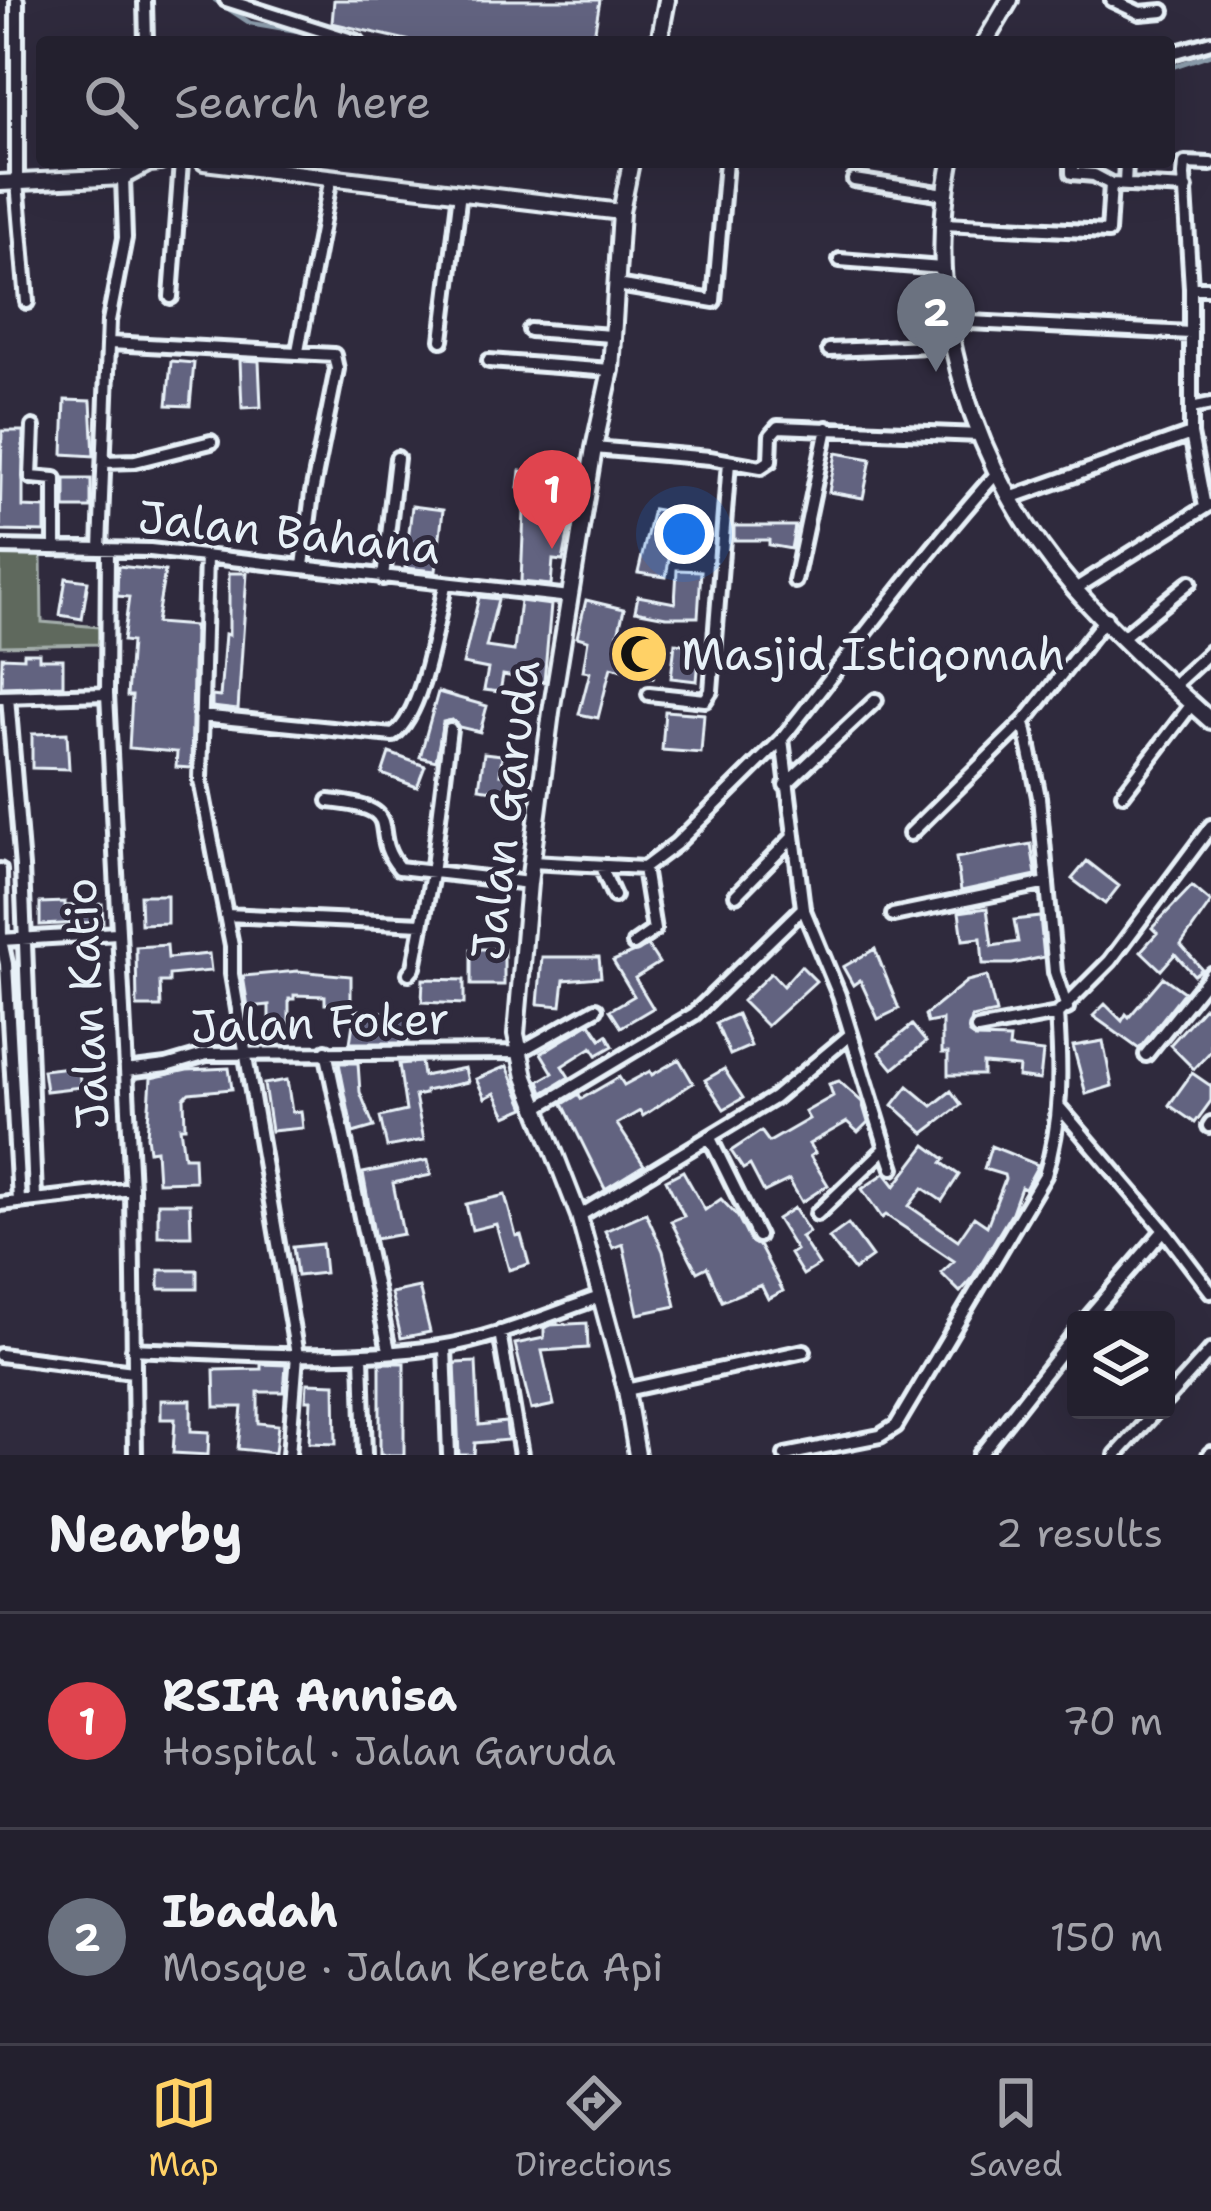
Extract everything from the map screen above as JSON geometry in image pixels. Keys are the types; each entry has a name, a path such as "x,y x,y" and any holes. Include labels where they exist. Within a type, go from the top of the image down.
{"street":[{"path":"17,0 17,182 27,302"},
{"path":"226,0 339,36"},
{"path":"660,36 667,0"},
{"path":"989,36 1010,0"},
{"path":"1112,0 1140,14 1163,11"},
{"path":"145,1 146,36"},
{"path":"1175,52 1211,42"},
{"path":"1075,589 1208,505 1191,434 1185,164 1211,164"},
{"path":"0,183 123,177 140,168"},
{"path":"172,297 181,168"},
{"path":"266,168 621,212"},
{"name":"Jalan Garuda","path":"630,168 621,212 610,370 570,597 531,862 516,1008 519,1052 579,1216 626,1390 637,1455"},
{"path":"616,286 714,301 725,168"},
{"path":"950,168 942,268 949,321 996,474 1075,589 1211,721"},
{"path":"1072,168 1072,172 1118,184 1186,188"},
{"path":"944,224 1108,232 1124,168"},
{"name":"Jalan Katio","path":"123,177 125,238 109,321 104,549 131,1189 135,1455"},
{"path":"298,351 331,177"},
{"path":"854,181 945,194"},
{"path":"442,340 460,192"},
{"path":"841,260 942,268"},
{"path":"1191,288 1211,289"},
{"path":"949,321 1191,333"},
{"path":"530,329 611,336"},
{"path":"110,343 334,355 338,360 302,566"},
{"path":"829,350 953,345"},
{"path":"489,361 610,370"},
{"path":"1191,407 1211,404"},
{"path":"33,427 31,478 55,479 55,547"},
{"path":"594,448 766,466 772,430 778,427 980,434"},
{"path":"795,581 827,428"},
{"path":"1010,498 1191,434"},
{"path":"104,462 135,460 212,442"},
{"path":"383,578 397,458"},
{"path":"649,694 705,700 711,692 729,462"},
{"path":"531,862 644,868 676,844 782,740 934,543 996,474"},
{"name":"Jalan Bahana","path":"0,547 206,556 570,597"},
{"path":"206,556 200,780 297,1355 289,1455"},
{"path":"1124,636 1190,582"},
{"path":"201,716 393,735 406,725 421,683 445,586"},
{"path":"910,834 1024,722 1106,618"},
{"path":"1174,685 1211,651"},
{"path":"35,1198 17,813 4,697 107,694"},
{"path":"785,785 876,700"},
{"path":"1123,794 1192,704"},
{"path":"785,1455 880,1436 896,1426 1045,1175 1060,1108 1062,1011 1054,971 1039,797 1024,722"},
{"path":"409,973 432,874 450,729"},
{"path":"782,740 803,908 893,1168"},
{"path":"328,801 358,804 374,812 387,830 394,864 432,874 529,883"},
{"path":"0,816 17,813"},
{"path":"977,1029 1062,1011 1110,961 1211,826"},
{"path":"736,895 792,838"},
{"path":"634,944 654,930 644,868"},
{"path":"602,869 614,896"},
{"path":"0,870 19,1201"},
{"path":"893,914 1048,883"},
{"path":"537,1108 694,1014 803,908"},
{"path":"226,915 422,923"},
{"path":"1,940 117,933"},
{"path":"1146,1055 1211,974"},
{"path":"519,1052 596,1009"},
{"path":"579,1216 774,1098 850,1034"},
{"path":"326,1051 389,1350"},
{"name":"Jalan Foker","path":"126,1071 207,1054 519,1052"},
{"path":"11,1088 29,1088"},
{"path":"1060,1108 1211,1292"},
{"path":"710,1138 758,1236"},
{"path":"817,1214 886,1148"},
{"path":"0,1204 131,1189"},
{"path":"1094,1311 1164,1230"},
{"path":"133,1349 362,1355 445,1346 599,1297"},
{"path":"500,1332 520,1455"},
{"path":"980,1455 1067,1344"},
{"path":"445,1346 449,1455"},
{"path":"1175,1390 1211,1350"},
{"path":"626,1390 804,1351"},
{"path":"0,1355 133,1372"},
{"path":"362,1355 365,1455"},
{"path":"1116,1455 1149,1419"}],"green space":[{"path":"0,554 41,555 42,622 99,627 100,644 0,646"}],"building":[{"path":"334,0 600,0 594,36 389,36 332,23"},
{"path":"240,360 259,361 261,407 242,408"},
{"path":"171,361 194,363 190,406 167,405"},
{"path":"65,400 91,401 94,456 63,454"},
{"path":"2,431 23,431 23,507 45,508 45,532 0,531"},
{"path":"836,453 871,459 863,498 829,492"},
{"path":"520,471 563,477 559,501 574,502 563,561 553,560 551,585 521,582 525,489 518,488"},
{"path":"65,479 91,479 91,508 65,508"},
{"path":"412,506 443,510 436,571 405,568"},
{"path":"653,509 677,513 666,577 638,573"},
{"path":"734,526 795,526 791,549 769,545 769,540 734,540"},
{"path":"118,566 165,571 156,623 194,626 191,768 176,767 177,752 129,748 131,642 123,641 129,597 117,596"},
{"path":"677,570 701,571 698,617 635,611 638,596 675,603"},
{"path":"229,573 247,573 238,710 212,707 212,696 220,697 225,634 229,635"},
{"path":"66,578 88,581 82,619 60,615"},
{"path":"479,597 498,599 486,647 514,651 520,601 551,605 544,682 503,675 500,692 484,690 488,669 463,664"},
{"path":"586,600 624,609 618,634 662,641 653,678 611,667 598,718 579,714 590,672 583,671 588,640 577,637"},
{"path":"675,643 700,646 697,681 671,678"},
{"path":"24,653 39,653 39,659 63,659 63,685 1,687 2,657 24,658"},
{"path":"438,692 487,706 480,732 459,727 452,720 443,722 436,761 420,757"},
{"path":"665,711 704,714 701,753 662,750"},
{"path":"67,733 69,769 32,768 32,734"},
{"path":"389,753 425,766 417,787 382,774"},
{"path":"484,753 502,755 500,774 531,780 529,795 479,788"},
{"path":"1031,844 1036,875 961,891 956,858"},
{"path":"1087,861 1119,886 1105,904 1072,879"},
{"path":"1192,886 1211,902 1181,945 1202,969 1194,975 1175,954 1161,970 1141,951 1157,933 1152,928"},
{"path":"140,895 167,895 167,923 141,924"},
{"path":"65,902 65,906 102,904 103,922 40,925 40,903"},
{"path":"987,908 992,946 1018,942 1014,920 1040,917 1044,957 983,964 981,938 963,940 959,912"},
{"path":"167,945 168,958 209,954 211,971 169,975 169,982 160,982 161,1007 137,1007 136,947"},
{"path":"648,946 659,963 635,978 653,1008 621,1027 610,1010 634,996 613,961"},
{"path":"471,949 504,949 504,985 471,985"},
{"path":"875,949 899,1009 878,1019 860,980 853,985 843,967"},
{"path":"542,957 599,957 601,977 564,980 561,1006 538,1004"},
{"path":"801,966 816,981 767,1026 742,1001 771,973 783,986"},
{"path":"298,971 351,976 351,1004 325,1004 325,996 294,995 289,999 289,1036 269,1036 269,1005 248,1007 243,976"},
{"path":"987,976 996,1013 972,1018 969,1034 1010,1039 1009,1048 1043,1052 1040,1080 1018,1077 1019,1067 983,1064 983,1075 948,1075 942,1020 927,1023 925,1015 967,981"},
{"path":"1163,977 1184,992 1139,1049 1093,1016 1105,1004 1122,1021"},
{"path":"423,979 464,980 464,1004 422,1002"},
{"path":"1204,1007 1211,1012 1211,1051 1194,1069 1170,1045"},
{"path":"355,1010 408,1014 408,1043 350,1043"},
{"path":"737,1014 751,1046 730,1055 716,1023"},
{"path":"590,1023 613,1046 597,1055 592,1047 562,1066 569,1077 543,1093 539,1081 553,1073 541,1053"},
{"path":"912,1025 926,1042 893,1069 879,1052"},
{"path":"1103,1041 1112,1086 1086,1094 1073,1046"},
{"path":"679,1059 693,1083 643,1116 640,1111 617,1124 644,1165 605,1189 563,1104 619,1077 624,1085 650,1071 652,1075"},
{"path":"421,1062 423,1076 465,1068 468,1082 415,1096 424,1140 387,1147 380,1117 406,1111 399,1064"},
{"path":"339,1063 358,1063 360,1092 374,1127 353,1133"},
{"path":"78,1066 81,1087 46,1091 43,1070"},
{"path":"507,1066 525,1108 506,1116 495,1093 485,1098 476,1079"},
{"path":"229,1068 232,1089 189,1093 184,1098 185,1127 180,1127 184,1157 194,1157 195,1181 158,1182 156,1150 149,1151 147,1136 151,1078"},
{"path":"724,1069 743,1098 724,1109 705,1080"},
{"path":"1192,1073 1211,1086 1211,1101 1195,1123 1169,1105"},
{"path":"287,1080 292,1112 301,1111 303,1128 271,1131 264,1084"},
{"path":"839,1081 862,1102 868,1122 858,1132 847,1122 809,1144 815,1153 810,1156 828,1185 802,1202 789,1180 764,1192 750,1165 743,1169 731,1151 761,1131 769,1142 809,1119 805,1112 833,1096 829,1084"},
{"path":"908,1086 932,1106 951,1091 961,1105 924,1133 893,1105"},
{"path":"926,1145 959,1175 942,1201 923,1188 909,1206 958,1240 974,1217 987,1226 1005,1179 984,1169 991,1146 1038,1165 960,1292 941,1273 954,1261 886,1215 882,1218 862,1189 885,1173 895,1186"},
{"path":"428,1160 431,1175 393,1183 403,1234 375,1239 363,1173"},
{"path":"683,1171 705,1210 721,1199 738,1217 783,1291 768,1299 761,1285 722,1301 707,1267 697,1272 671,1221 684,1216 666,1180"},
{"path":"505,1195 529,1264 509,1270 496,1224 472,1230 466,1204"},
{"path":"158,1203 190,1203 191,1236 158,1236"},
{"path":"794,1208 809,1232 801,1237 819,1265 803,1275 790,1254 796,1250 777,1219"},
{"path":"646,1213 663,1251 676,1306 638,1314 623,1244 613,1248 605,1231"},
{"path":"848,1224 872,1257 854,1270 829,1238"},
{"path":"322,1244 325,1273 297,1276 293,1247"},
{"path":"159,1270 197,1270 197,1289 159,1289"},
{"path":"419,1287 430,1332 401,1338 391,1293"},
{"path":"587,1323 588,1348 542,1351 554,1405 531,1410 515,1344 544,1338 544,1328 551,1325"},
{"path":"476,1362 479,1425 506,1422 508,1440 475,1443 474,1455 459,1455 455,1363"},
{"path":"380,1363 404,1363 404,1455 380,1455"},
{"path":"261,1364 286,1365 284,1392 258,1392 258,1423 278,1425 275,1453 238,1449 242,1407 215,1407 214,1370 261,1369"},
{"path":"307,1383 335,1384 336,1444 309,1443"},
{"path":"161,1400 191,1400 191,1431 209,1432 208,1455 173,1453 175,1419 161,1419"}],"waterway":[{"path":"215,0 250,23 316,34"},
{"path":"1175,66 1211,54"}],"place":[{"name":"Ibadah","path":"936,372"},
{"name":"RSIA Annisa","path":"552,549"},
{"name":"Masjid Istiqomah","path":"639,654"}]}
